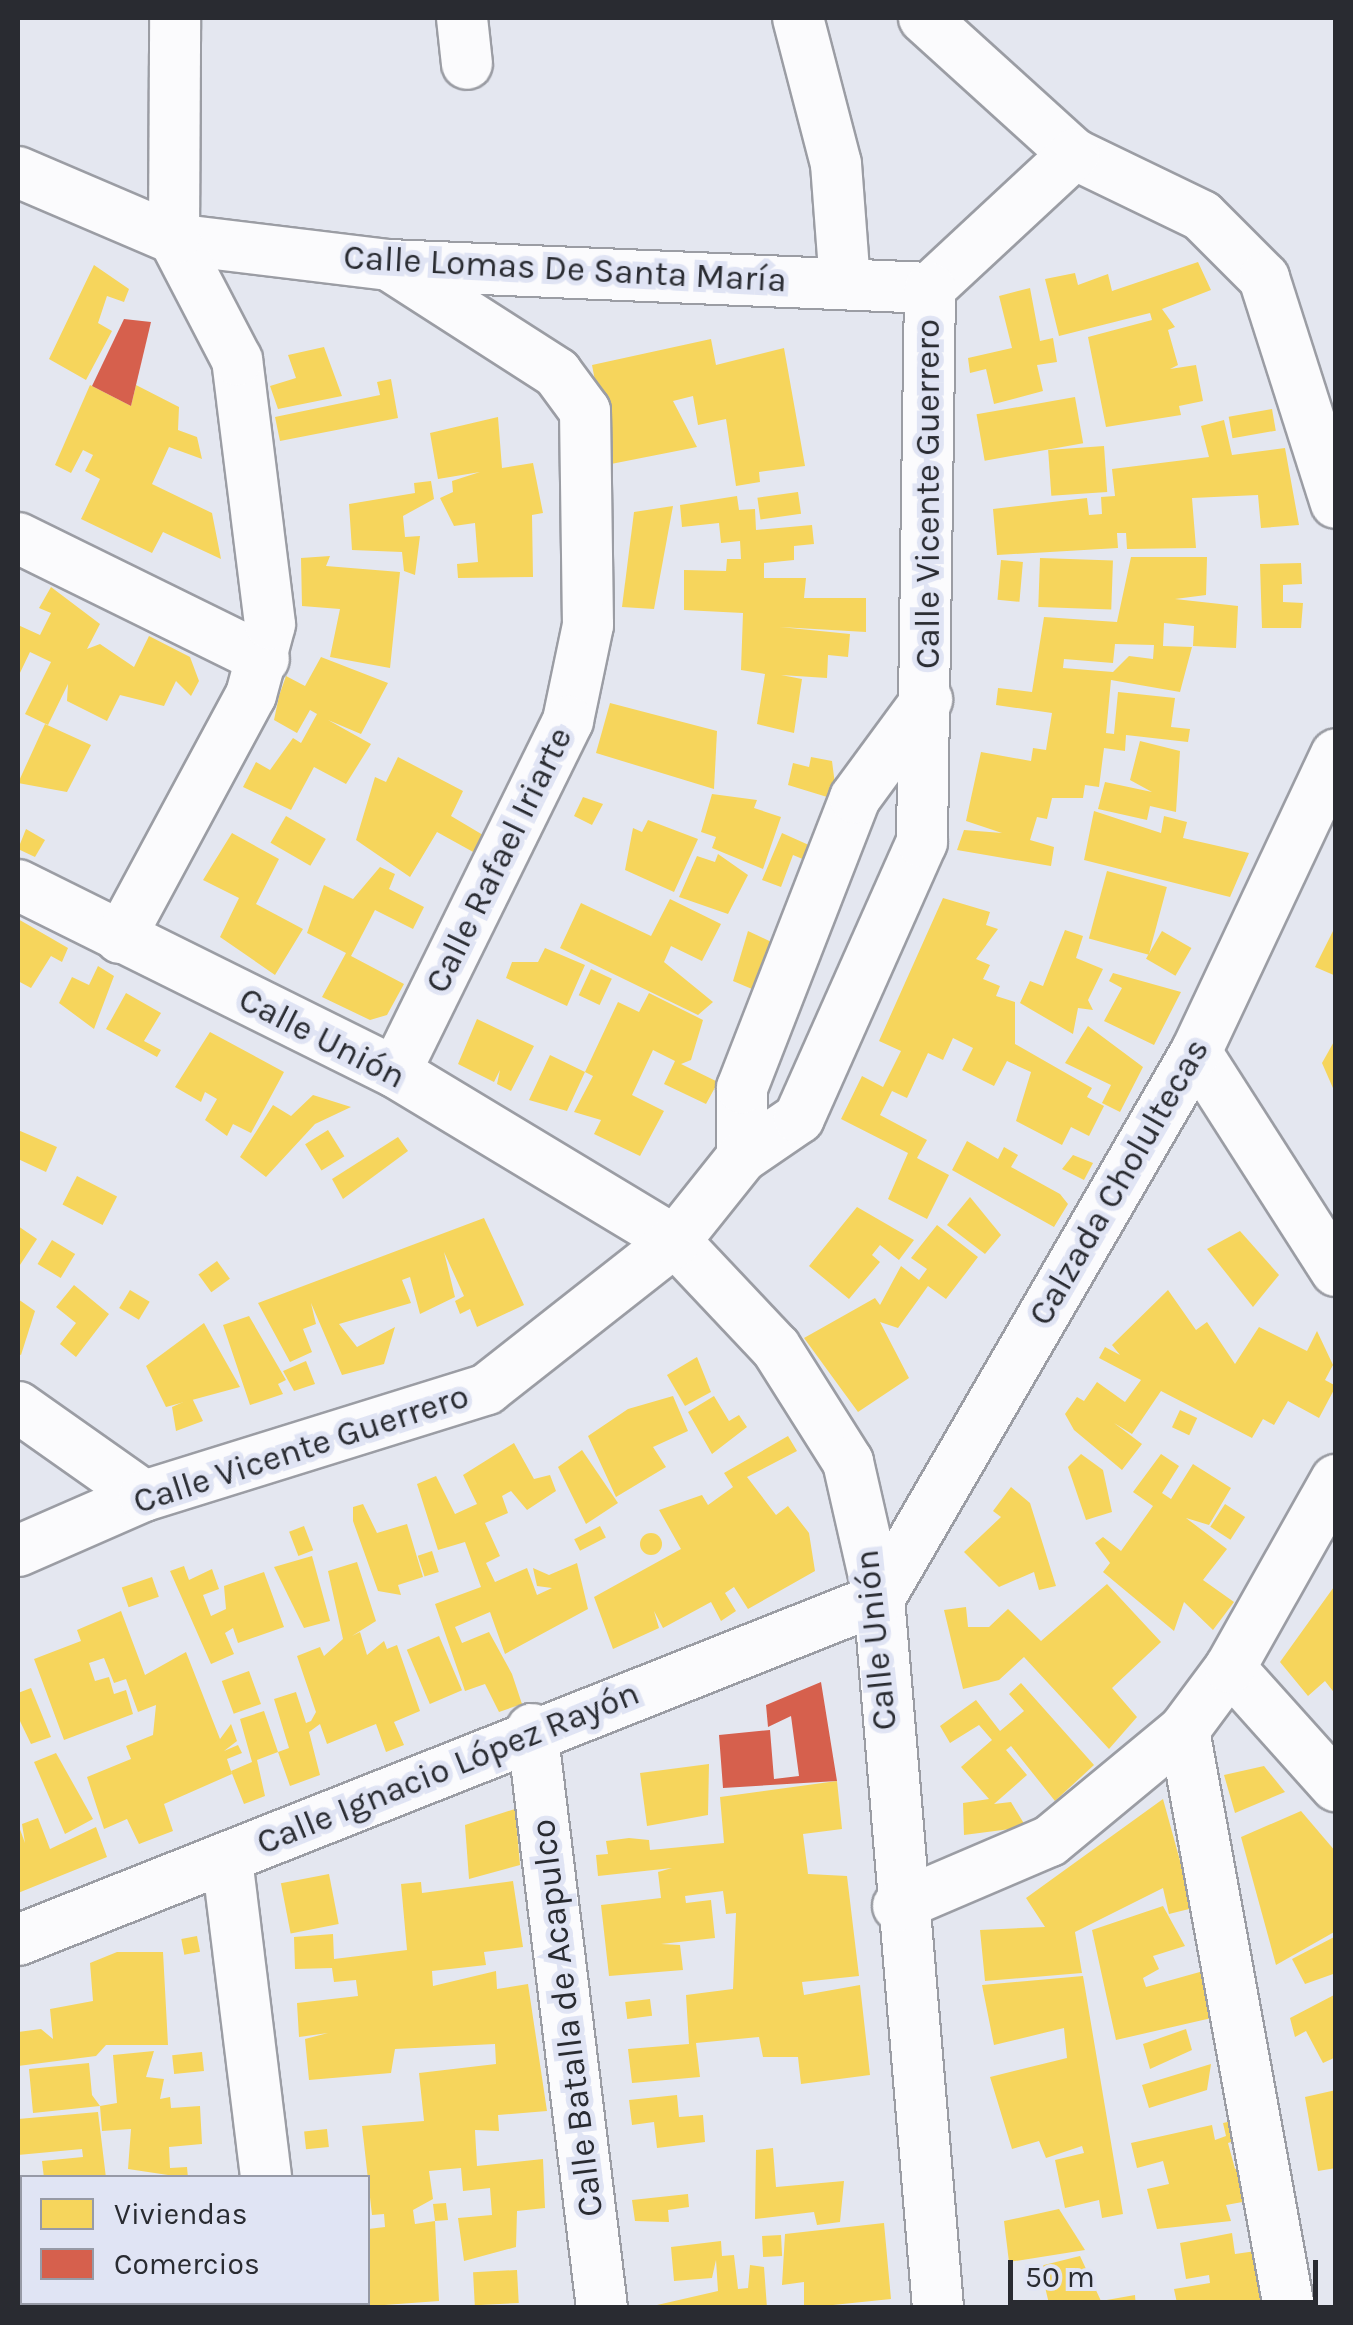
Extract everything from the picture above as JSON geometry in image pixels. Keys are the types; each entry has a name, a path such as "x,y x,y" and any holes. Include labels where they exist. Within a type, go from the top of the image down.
{"street":[{"path":"120,938 264,659 270,624 238,360 174,239 175,18"},
{"path":"798,18 836,164 845,283"},
{"path":"924,18 1074,154 1202,216 1264,278 1336,503"},
{"path":"930,288 1074,154"},
{"name":"Calle Lomas De Santa María","path":"18,172 174,239 388,264 930,288"},
{"name":"Calle Rafael Iriarte","path":"388,264 557,373 585,411 588,624 568,722 395,1072"},
{"name":"Calle Vicente Guerrero","path":"18,1551 144,1496 487,1389 675,1241 742,1157 798,1118 922,842 930,288"},
{"path":"18,538 264,659"},
{"name":"Calle Vicente Guerrero","path":"742,1157 742,1088 856,798 927,700"},
{"name":"Calzada Cholultecas","path":"879,1599 1196,1052 1336,754"},
{"name":"Calle Unión","path":"18,886 395,1072 675,1241 776,1348 848,1462 879,1599 898,1906 938,2308"},
{"path":"1196,1052 1336,1271"},
{"path":"18,1406 144,1496"},
{"path":"898,1906 1050,1841 1184,1730 1230,1668 1336,1480"},
{"name":"Calle Ignacio López Rayón","path":"18,1940 227,1860 532,1729 879,1599"},
{"path":"1230,1668 1336,1786"},
{"name":"Calle Batalla de Acapulco","path":"532,1729 602,2308"},
{"path":"1184,1730 1289,2308"},
{"path":"227,1860 266,2175"}],"building: Viviendas":[{"path":"1198,262 1211,290 1162,309 1175,327 1168,330 1178,365 1170,369 1196,365 1203,401 1179,406 1181,415 1106,427 1088,337 1152,320 1150,313 1059,336 1045,279 1075,273 1078,285 1108,274 1112,291"},
{"path":"94,265 129,289 124,302 107,296 98,323 112,331 86,380 49,359"},
{"path":"1030,288 1040,341 1053,338 1057,362 1037,365 1043,391 994,404 986,369 970,373 968,358 1012,348 999,296"},
{"path":"711,339 716,365 784,348 805,466 759,472 760,482 736,486 726,419 698,425 693,396 673,401 697,447 611,464 592,365"},
{"path":"324,347 342,396 278,409 270,386 296,378 288,355"},
{"path":"391,379 398,418 280,441 275,417 380,395 377,382"},
{"path":"90,385 131,406 136,385 179,407 178,430 197,437 202,459 169,447 152,484 212,513 221,559 163,532 152,553 81,519 100,479 85,471 93,455 83,450 71,473 55,465"},
{"path":"1075,397 1083,443 985,461 977,414"},
{"path":"1272,409 1276,431 1232,438 1229,417"},
{"path":"498,417 502,468 533,463 543,513 532,515 533,577 458,578 457,564 478,562 475,523 454,526 440,498 453,492 452,481 480,472 438,479 430,433"},
{"path":"1224,420 1232,455 1285,448 1299,525 1261,528 1258,495 1192,498 1196,548 1127,549 1126,533 1117,533 1118,548 997,555 993,509 1087,498 1089,515 1102,514 1101,497 1115,496 1112,469 1209,457 1201,426"},
{"path":"1104,446 1107,492 1051,496 1048,450"},
{"path":"431,481 434,499 403,516 405,537 420,536 415,575 404,571 402,552 352,550 349,504 415,493 414,483"},
{"path":"798,492 801,514 760,519 757,498"},
{"path":"737,496 739,510 755,509 756,530 812,525 814,544 794,546 794,560 764,563 764,578 806,578 804,598 866,598 866,632 780,627 850,634 848,657 828,655 827,678 781,675 802,679 794,733 757,724 765,674 741,670 743,613 684,610 684,570 726,571 727,559 741,559 740,541 721,543 719,523 682,527 680,505"},
{"path":"673,506 654,609 622,607 634,512"},
{"path":"330,556 326,566 400,572 390,668 330,657 340,609 302,606 301,558"},
{"path":"1131,557 1207,557 1206,595 1175,599 1238,606 1236,648 1193,646 1194,626 1164,623 1163,646 1192,647 1180,692 1111,680 1106,733 1114,734 1118,692 1175,698 1171,727 1190,729 1188,742 1126,735 1125,751 1104,748 1099,787 1085,785 1083,798 1052,798 1047,819 1037,817 1030,840 1054,847 1051,866 957,850 964,830 1002,833 966,821 981,752 1031,761 1033,748 1046,750 1052,713 996,705 998,688 1032,692 1044,617 1117,622","holes":["1115,644 1154,645 1153,659 1129,656 1113,672 1063,668 1064,659 1113,663"]},
{"path":"1040,558 1113,561 1111,610 1038,607"},
{"path":"1001,560 1023,562 1019,602 998,600"},
{"path":"1301,563 1302,584 1283,585 1283,602 1303,603 1301,628 1262,628 1260,564"},
{"path":"51,587 100,624 87,649 100,644 134,667 149,636 190,657 199,681 191,696 176,681 164,706 120,695 107,721 67,701 68,684 48,725 25,714 51,662 30,652 18,677 18,625 40,635 51,613 39,608"},
{"path":"321,657 388,683 361,734 328,720 371,744 346,784 314,767 291,810 243,787 256,762 270,770 293,738 301,743 317,714 310,710 297,733 274,720 279,696 286,676 305,686"},
{"path":"610,703 717,731 714,789 596,753"},
{"path":"45,724 91,745 67,792 18,783"},
{"path":"1140,741 1180,751 1176,812 1150,806 1147,820 1098,809 1105,782 1152,792 1130,780"},
{"path":"398,757 463,791 451,816 483,835 475,853 437,832 410,877 356,840 375,777 386,782"},
{"path":"811,757 832,761 837,800 788,785 793,763 809,767"},
{"path":"712,794 757,800 754,808 781,817 763,869 712,848 716,837 701,832"},
{"path":"583,797 603,804 592,825 574,816"},
{"path":"1094,811 1161,833 1164,816 1187,822 1183,838 1249,853 1230,897 1084,860"},
{"path":"286,816 326,839 310,866 270,843"},
{"path":"648,820 698,839 674,892 625,870 633,828 642,832"},
{"path":"26,829 45,840 35,857 18,849"},
{"path":"232,833 279,859 256,904 303,929 275,975 220,937 239,898 203,880"},
{"path":"782,833 811,846 805,860 793,855 781,887 762,880"},
{"path":"718,854 748,875 728,914 679,897 697,856 715,862"},
{"path":"380,867 395,874 389,889 424,907 413,929 375,910 351,956 404,984 387,1015 370,1020 322,997 346,953 307,933 324,885 353,899"},
{"path":"1107,871 1167,887 1149,955 1089,939"},
{"path":"943,898 990,912 986,925 998,929 976,959 990,965 983,979 1000,986 996,996 1015,1002 1015,1044 1092,1088 1087,1097 1104,1106 1089,1136 1071,1127 1062,1145 1016,1121 1031,1072 1007,1061 994,1086 962,1070 973,1048 953,1038 943,1060 928,1053 907,1098 892,1091 880,1115 927,1140 917,1158 949,1175 927,1219 888,1199 908,1153 841,1119 862,1076 883,1087 901,1051 879,1041"},
{"path":"670,899 721,924 702,961 671,946 664,962 713,1002 698,1015 560,948 581,903 651,936"},
{"path":"18,919 68,948 62,962 51,956 31,988 18,981"},
{"path":"1336,925 1336,976 1315,967"},
{"path":"1065,930 1083,936 1076,958 1103,969 1088,1000 1093,1010 1078,1008 1073,1034 1020,1003 1030,981 1043,986"},
{"path":"748,931 784,948 767,984 752,989 733,981"},
{"path":"1162,931 1191,948 1175,976 1146,959"},
{"path":"545,948 585,965 567,1006 506,978 512,962 538,962"},
{"path":"98,966 114,976 94,1029 59,1003 72,977 89,985"},
{"path":"591,969 612,979 600,1005 579,995"},
{"path":"1113,973 1181,992 1154,1045 1104,1021 1122,988 1109,981"},
{"path":"126,993 161,1013 144,1041 161,1050 157,1057 106,1029"},
{"path":"649,993 703,1020 691,1060 681,1064 718,1082 706,1104 664,1084 675,1061 653,1050 632,1095 664,1111 640,1156 594,1134 601,1120 574,1112 593,1076 585,1072 618,1002 639,1012"},
{"path":"477,1019 534,1046 511,1091 497,1084 500,1070 494,1082 458,1064"},
{"path":"1088,1026 1143,1067 1120,1112 1102,1103 1111,1085 1065,1063"},
{"path":"210,1032 284,1072 251,1133 233,1124 227,1136 205,1120 217,1099 205,1092 201,1102 175,1087"},
{"path":"1336,1038 1336,1095 1322,1063"},
{"path":"550,1055 585,1072 567,1111 529,1100"},
{"path":"313,1095 351,1107 315,1124 266,1177 240,1157 273,1105 291,1116"},
{"path":"18,1130 57,1147 46,1172 18,1159"},
{"path":"328,1130 344,1156 322,1171 305,1144"},
{"path":"398,1137 408,1151 343,1199 332,1179"},
{"path":"967,1141 998,1159 1004,1147 1018,1155 1011,1167 1060,1194 1068,1204 1054,1227 952,1170"},
{"path":"1073,1155 1093,1163 1084,1180 1062,1169"},
{"path":"77,1176 117,1196 103,1225 62,1205"},
{"path":"970,1197 1001,1235 985,1254 947,1225"},
{"path":"857,1207 914,1240 899,1260 880,1245 872,1255 880,1262 849,1299 809,1266"},
{"path":"484,1218 524,1305 477,1327 470,1309 460,1314 455,1301 464,1296 444,1252 455,1297 420,1314 410,1277 402,1280 411,1303 339,1324 357,1347 395,1327 384,1364 342,1375 311,1303 316,1324 303,1329 312,1352 290,1362 258,1303"},
{"path":"937,1225 978,1257 946,1299 928,1286 898,1328 880,1322 909,1378 858,1412 804,1338 875,1298 880,1305 901,1266 919,1280 927,1269 911,1258"},
{"path":"18,1226 37,1239 18,1268"},
{"path":"1240,1231 1279,1275 1253,1307 1207,1249"},
{"path":"52,1240 75,1254 61,1278 38,1264"},
{"path":"217,1261 230,1279 211,1292 198,1275"},
{"path":"74,1285 109,1314 76,1357 60,1344 76,1323 56,1307"},
{"path":"130,1290 150,1302 139,1320 119,1308"},
{"path":"1168,1290 1196,1330 1207,1322 1235,1364 1259,1327 1307,1351 1317,1331 1333,1365 1325,1380 1336,1386 1319,1418 1288,1401 1274,1425 1263,1419 1252,1438 1161,1391 1132,1434 1114,1423 1142,1444 1122,1470 1074,1430 1065,1414 1077,1397 1084,1401 1097,1382 1125,1402 1141,1380 1099,1358 1105,1347 1120,1355 1112,1345"},
{"path":"18,1299 35,1311 21,1355 18,1354"},
{"path":"249,1316 286,1380 278,1384 283,1394 250,1405 223,1325"},
{"path":"204,1323 240,1387 166,1407 146,1366"},
{"path":"697,1357 711,1392 685,1406 667,1375"},
{"path":"306,1361 315,1384 294,1391 283,1371"},
{"path":"673,1396 688,1431 653,1447 666,1467 616,1497 588,1436 628,1409"},
{"path":"714,1396 729,1421 739,1415 747,1427 712,1454 688,1412"},
{"path":"192,1398 203,1421 176,1431 172,1407"},
{"path":"1180,1410 1197,1418 1189,1435 1172,1427"},
{"path":"788,1436 797,1451 747,1477 776,1515 788,1506 809,1533 815,1571 748,1609 734,1587 725,1593 736,1611 721,1621 711,1602 663,1628 654,1611 659,1628 613,1649 594,1597 681,1549 659,1510 702,1495 708,1505 733,1487 724,1473"},
{"path":"514,1443 534,1479 550,1475 556,1491 527,1510 511,1491 502,1496 508,1513 485,1523 500,1556 486,1563 495,1582 527,1568 537,1595 552,1588 537,1586 533,1568 549,1575 577,1563 588,1609 505,1654 490,1612 455,1627 462,1643 489,1632 512,1674 522,1704 499,1712 485,1684 465,1691 435,1604 481,1587 465,1542 438,1550 417,1484 436,1476 455,1514 477,1504 463,1475"},
{"path":"582,1450 618,1503 586,1524 558,1467"},
{"path":"1081,1454 1103,1470 1112,1512 1086,1520 1068,1467"},
{"path":"1161,1454 1179,1466 1162,1493 1171,1499 1193,1464 1231,1488 1209,1525 1186,1518 1227,1549 1203,1580 1234,1602 1213,1630 1184,1602 1174,1631 1103,1572 1110,1563 1095,1543 1103,1537 1121,1551 1153,1506 1133,1492"},
{"path":"1011,1487 1030,1503 1056,1586 1039,1590 1034,1572 999,1587 964,1552 1001,1517 993,1511"},
{"path":"363,1504 377,1533 407,1524 423,1577 398,1585 401,1595 378,1591 353,1521 353,1507"},
{"path":"1225,1504 1245,1517 1230,1540 1210,1527"},
{"path":"304,1526 313,1550 298,1556 289,1532"},
{"path":"600,1526 606,1538 580,1551 574,1539"},
{"path":"647,1533 655,1533 662,1544 655,1555 647,1555 640,1548 640,1540"},
{"path":"432,1551 439,1572 425,1577 418,1556"},
{"path":"312,1556 330,1621 304,1628 274,1567"},
{"path":"357,1562 376,1621 352,1636 360,1632 367,1655 384,1641 387,1649 397,1645 420,1711 394,1722 404,1745 386,1752 376,1724 327,1744 320,1724 309,1732 320,1775 290,1786 278,1752 289,1748 274,1699 296,1692 306,1723 311,1721 316,1712 297,1656 320,1647 324,1656 343,1639 328,1571"},
{"path":"184,1566 189,1580 212,1569 219,1589 203,1595 211,1616 226,1609 224,1586 264,1572 284,1627 238,1643 233,1628 225,1633 234,1654 211,1664 170,1571"},
{"path":"152,1577 159,1597 129,1607 122,1587"},
{"path":"1107,1584 1161,1642 1112,1688 1137,1717 1109,1749 1024,1657 999,1680 963,1689 944,1610 966,1607 968,1627 989,1627 1008,1609 1041,1641"},
{"path":"1336,1584 1336,1695 1325,1681 1308,1696 1280,1662"},
{"path":"121,1611 145,1675 186,1652 220,1739 231,1724 237,1741 224,1751 238,1745 242,1753 227,1759 232,1774 164,1804 173,1831 139,1844 127,1819 104,1829 87,1777 131,1759 126,1746 153,1735 156,1705 138,1712 126,1679 114,1683 104,1658 89,1663 95,1681 109,1677 114,1694 126,1690 133,1714 64,1740 34,1659 81,1641 77,1630"},
{"path":"439,1636 462,1690 430,1704 407,1650"},
{"path":"249,1671 261,1704 234,1714 222,1681"},
{"path":"1021,1683 1094,1765 1055,1801 1011,1746 1006,1750 1027,1775 994,1804 1011,1802 1026,1827 964,1835 963,1803 989,1799 961,1767 992,1740 979,1725 950,1743 940,1726 976,1700 1000,1731 1024,1711 1009,1694"},
{"path":"31,1688 51,1737 31,1744 18,1717 18,1693"},
{"path":"264,1711 278,1752 257,1760 265,1796 244,1804 231,1771 252,1762 240,1719"},
{"path":"56,1753 93,1819 65,1834 34,1762"},
{"path":"709,1764 708,1815 647,1826 640,1773"},
{"path":"1264,1766 1285,1792 1235,1813 1224,1775"},
{"path":"837,1781 842,1829 803,1834 808,1874 847,1876 859,1976 802,1982 804,1995 860,1985 870,2075 801,2084 798,2057 763,2057 759,2037 696,2043 700,2077 632,2083 628,2049 689,2044 686,1995 733,1989 736,1913 726,1914 723,1891 685,1896 686,1903 711,1900 715,1938 661,1944 680,1945 683,1970 609,1976 601,1905 661,1898 658,1872 672,1868 598,1876 596,1855 608,1854 606,1841 629,1838 649,1840 650,1850 724,1843 720,1797"},
{"path":"1163,1799 1193,1908 1169,1914 1163,1888 1075,1932 1082,1973 985,1981 980,1930 1045,1927 1026,1898"},
{"path":"515,1809 520,1865 469,1879 465,1825"},
{"path":"1301,1811 1336,1852 1336,1931 1276,1965 1241,1837"},
{"path":"38,1818 50,1849 96,1827 107,1857 18,1893 18,1824 25,1843 22,1824"},
{"path":"329,1874 339,1924 291,1933 281,1883"},
{"path":"513,1881 523,1947 484,1952 486,1965 432,1971 433,1986 496,1971 497,1989 528,1984 547,2111 498,2115 499,2131 475,2130 477,2166 543,2159 545,2208 517,2211 516,2247 464,2261 458,2218 492,2215 490,2188 463,2191 461,2168 429,2171 433,2199 413,2210 415,2224 435,2221 439,2301 357,2307 370,2305 370,2229 385,2227 384,2214 372,2215 362,2126 424,2121 419,2073 496,2064 495,2044 395,2049 391,2073 309,2080 305,2039 328,2033 299,2037 297,2003 358,1996 356,1980 334,1982 332,1968 295,1969 294,1937 333,1934 334,1959 407,1950 401,1884 421,1882 422,1893"},
{"path":"1163,1906 1185,1946 1153,1956 1159,1969 1143,1978 1146,1987 1207,1970 1216,2017 1116,2040 1092,1930"},
{"path":"197,1936 200,1952 184,1955 181,1939"},
{"path":"1336,1936 1336,1973 1305,1984 1292,1959"},
{"path":"117,1952 163,1952 168,2045 106,2045 96,2056 18,2066 18,2032 41,2029 53,2039 50,2009 93,2001 90,1963"},
{"path":"1083,1976 1123,2214 1102,2218 1099,2200 1065,2208 1055,2160 1084,2153 1082,2146 1046,2158 1039,2141 1012,2149 990,2077 1067,2058 1064,2028 994,2045 982,1985"},
{"path":"1336,1994 1336,2057 1323,2063 1306,2031 1295,2037 1290,2018"},
{"path":"650,1999 652,2016 627,2019 625,2002"},
{"path":"1186,2029 1192,2050 1150,2069 1143,2044"},
{"path":"154,2051 146,2077 164,2079 160,2099 170,2097 171,2108 200,2106 202,2144 169,2147 170,2168 187,2167 188,2175 128,2169 131,2129 102,2131 100,2106 117,2103 113,2055"},
{"path":"202,2052 204,2071 174,2074 172,2055"},
{"path":"89,2063 92,2095 100,2106 33,2113 29,2069"},
{"path":"1211,2064 1207,2090 1149,2108 1142,2085"},
{"path":"1336,2090 1336,2168 1318,2171 1305,2097"},
{"path":"677,2095 679,2117 703,2115 705,2142 657,2148 654,2122 632,2125 629,2100"},
{"path":"98,2112 106,2175 44,2175 42,2161 83,2157 82,2149 18,2155 18,2119"},
{"path":"1237,2120 1240,2139 1228,2143 1235,2169 1244,2167 1248,2201 1226,2205 1231,2221 1157,2229 1147,2189 1169,2184 1163,2161 1137,2168 1131,2143 1212,2125 1215,2140 1226,2136 1223,2123"},
{"path":"327,2129 329,2147 306,2149 304,2131"},
{"path":"773,2148 776,2187 844,2181 840,2222 817,2225 814,2212 755,2219 756,2150"},
{"path":"688,2194 689,2207 668,2210 669,2222 635,2221 632,2200"},
{"path":"446,2203 448,2220 435,2221 433,2204"},
{"path":"1059,2209 1085,2250 1009,2262 1004,2221"},
{"path":"884,2223 891,2299 804,2308 804,2282 782,2285 785,2234"},
{"path":"1232,2233 1235,2254 1256,2251 1261,2308 1178,2308 1174,2289 1210,2283 1209,2275 1186,2279 1180,2243"},
{"path":"781,2235 782,2256 763,2257 762,2236"},
{"path":"721,2241 722,2256 734,2255 738,2289 748,2288 750,2265 764,2267 767,2308 644,2308 718,2291 716,2260 712,2278 674,2281 671,2247"},
{"path":"1080,2256 1101,2301 1135,2295 1136,2308 1050,2308 1040,2266"},
{"path":"517,2270 519,2303 475,2305 473,2272"}],"building: Comercios":[{"path":"124,319 151,322 131,406 92,386"},
{"path":"821,1682 837,1781 723,1788 719,1735 770,1730 774,1779 799,1776 791,1716 768,1727 766,1705"}]}
